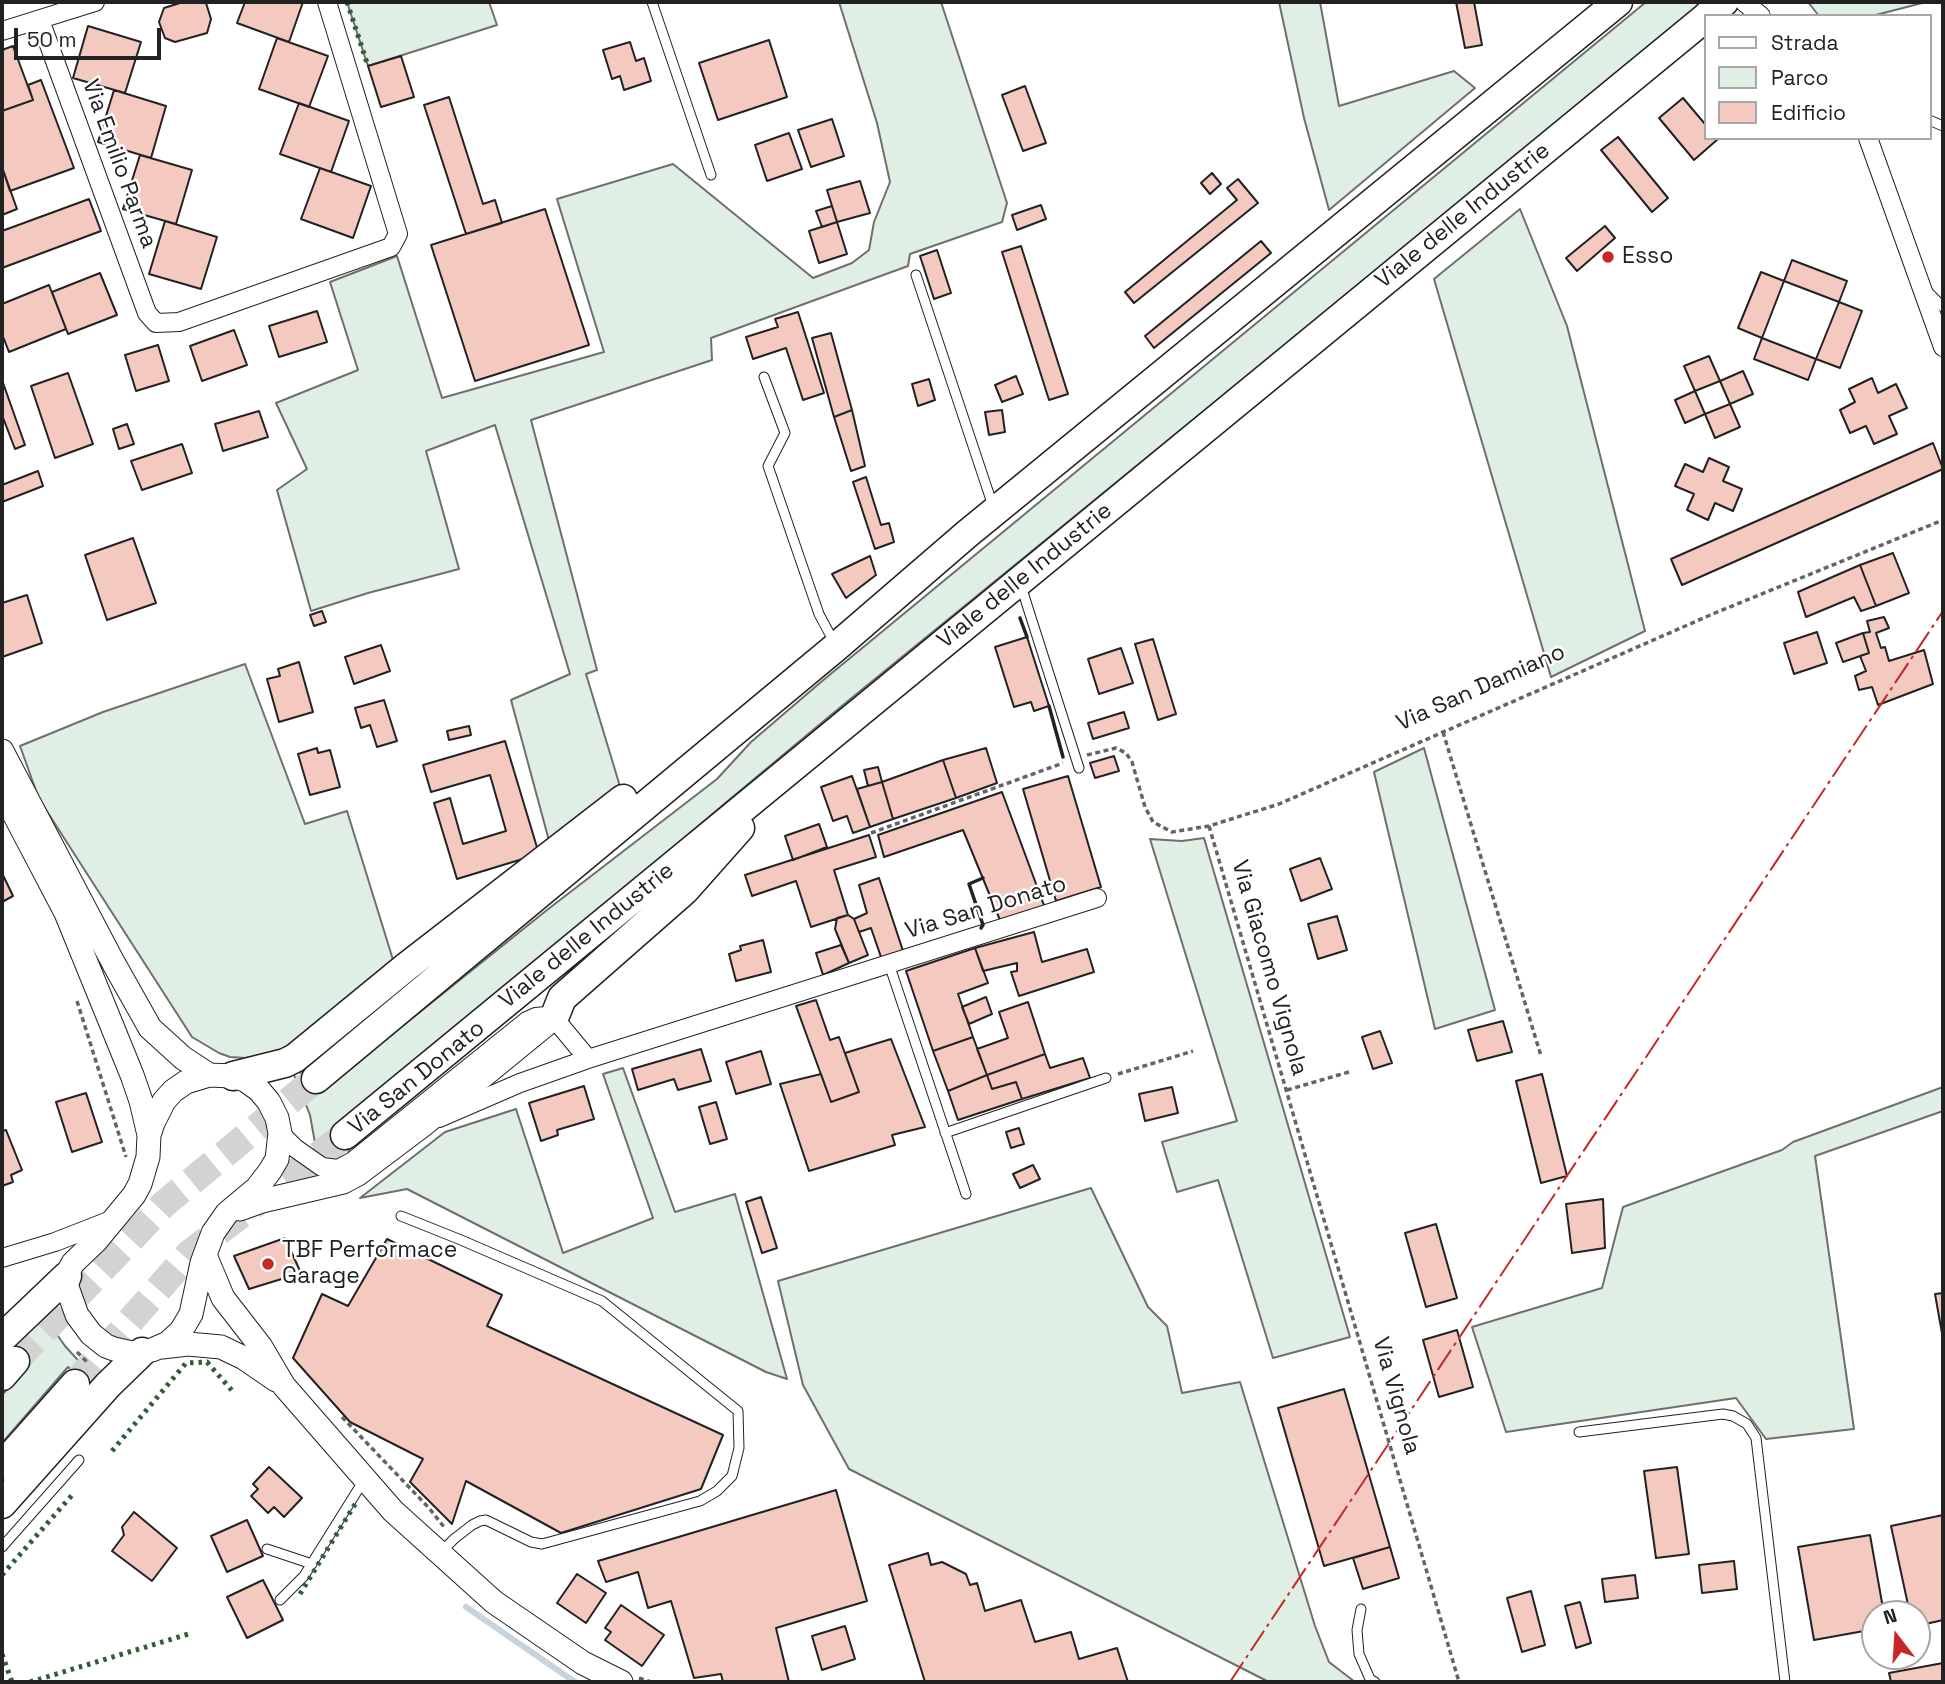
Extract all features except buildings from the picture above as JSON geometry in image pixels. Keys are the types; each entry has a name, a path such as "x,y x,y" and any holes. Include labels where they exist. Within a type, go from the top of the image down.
{"main road":[{"path":"316,1079 995,511 1618,2"},
{"name":"Viale delle Industrie","path":"1710,14 1724,2"},
{"name":"Viale delle Industrie","path":"345,1135 1703,19"},
{"path":"221,1076 285,1063 295,1058 406,967 727,719 776,696"},
{"path":"555,1018 562,998 685,890 798,763"},
{"path":"6,1358 68,1272"},
{"path":"2,1504 96,1398 151,1350"},
{"path":"2,1466 75,1384"}],"street":[{"path":"2,31 95,2"},
{"name":"Via Emilio Parma","path":"40,20 147,313 156,323 179,322 391,247 398,234 327,2"},
{"path":"1744,2 1759,14"},
{"path":"1869,140 1943,347"},
{"path":"2,751 150,1028 183,1058 221,1076 246,1080 270,1102 277,1118 280,1133 276,1159 270,1171 257,1188 227,1213 213,1233 186,1324 175,1337 151,1350"},
{"path":"2,791 66,913 132,1075 149,1135"},
{"name":"Via San Donato","path":"423,1125 520,1083 588,1059 1097,898"},
{"name":"Via San Donato","path":"280,1133 295,1148 322,1167 338,1169 352,1161 527,1021 546,1016 555,1018"},
{"path":"555,1018 588,1059"},
{"name":"Viale delle Industrie","path":"227,1213 262,1200 343,1182 373,1164 555,1018"},
{"path":"221,1076 186,1082 164,1101 149,1135 148,1157 134,1195 68,1272 67,1287 73,1307 91,1334 106,1346 123,1352 188,1344 221,1347 244,1358 284,1386"},
{"path":"2,1258 55,1242 116,1218"},
{"path":"26,1251 50,1253 68,1272"},
{"path":"205,1255 223,1298 261,1347 284,1386 393,1511 447,1546 494,1602 583,1663 630,1680"}],"lane":[{"path":"652,2 711,175"},
{"path":"916,275 995,511"},
{"path":"1921,285 1943,307"},
{"path":"764,377 785,433 768,466 819,614 836,646"},
{"path":"1020,580 1078,763"},
{"name":"Via San Donato","path":"889,964 966,1194"},
{"path":"945,1133 1106,1078"},
{"path":"401,1216 602,1301 738,1411 739,1448 732,1476 718,1491 700,1501 542,1544 531,1542 486,1520 472,1525 447,1546"},
{"path":"1579,1432 1723,1414 1747,1424 1756,1438 1785,1682"},
{"path":"2,1547 79,1460"},
{"path":"280,1600 304,1576 365,1479"},
{"path":"267,1549 312,1564"},
{"path":"1361,1609 1357,1630 1359,1654 1370,1679 1375,1682"}],"path":[{"name":"Via San Damiano","path":"871,833 1116,748 1126,753 1132,762 1145,807 1153,822 1172,832 1209,826 1279,804 1715,612 1943,520"},
{"path":"1443,732 1541,1056"},
{"name":"Via Giacomo Vignola","path":"1209,826 1296,1120"},
{"path":"76,997 126,1161"},
{"path":"1106,1078 1193,1051"},
{"path":"1287,1090 1349,1072"},
{"name":"Via Vignola","path":"1296,1120 1459,1682"},
{"path":"337,1413 429,1508 447,1546"},
{"path":"630,1680 651,1682"}],"green space":[{"path":"347,2 489,2 497,25 368,66"},
{"path":"839,2 941,2 1007,203 1002,222 910,254 908,266 711,338 712,360 531,420 597,670 586,674 622,793 551,848 511,700 570,674 495,425 426,451 459,569 311,611 277,490 307,469 276,403 358,370 330,282 397,256 442,398 604,352 557,199 673,164 813,278 852,263 869,250 874,222 890,182 877,123"},
{"path":"1279,2 1320,2 1339,106 1454,71 1475,88 1329,210 1304,118"},
{"path":"1646,2 1706,2 843,705 628,886 333,1127 352,1156 328,1158 314,1153 310,1115 292,1070 296,1068 319,1093 547,910 717,779 751,742 821,682"},
{"path":"1808,2 1926,2 1880,14 1817,14"},
{"path":"1520,209 1567,326 1645,631 1551,677 1434,279"},
{"path":"245,664 305,824 347,811 394,963 280,1053 245,1058 219,1053 192,1037 39,799 20,746 103,712"},
{"path":"1424,748 1495,1010 1435,1029 1374,772"},
{"path":"1204,838 1350,1337 1273,1358 1218,1180 1177,1192 1162,1142 1237,1121 1150,839 1182,841"},
{"path":"623,1068 675,1212 735,1194 787,1379 766,1372 407,1189 360,1198 445,1132 516,1109 563,1253 653,1218 603,1074"},
{"path":"1943,1087 1943,1111 1815,1156 1854,1429 1766,1439 1736,1398 1506,1432 1472,1327 1602,1288 1623,1207 1782,1150 1793,1142"},
{"path":"1091,1188 1148,1307 1167,1326 1182,1393 1240,1382 1315,1626 1329,1662 1355,1682 1269,1682 849,1469 803,1385 778,1281"},
{"path":"42,1313 65,1346 98,1382 91,1389 68,1367 2,1443 2,1395 31,1363 4,1341"}],"waterway":[{"path":"466,1607 575,1682"}],"tunnel":[{"path":"15,1361 164,1204 316,1079"},
{"path":"75,1384 189,1254 345,1135"}],"hedge":[{"path":"347,2 368,66"},
{"path":"112,1451 186,1363 207,1362 235,1394"},
{"path":"2,1575 73,1494"},
{"path":"300,1594 357,1501"},
{"path":"30,1682 192,1633"},
{"path":"2,1654 12,1682"}],"wall":[{"path":"1020,618 1027,637"},
{"path":"1049,706 1063,757"},
{"path":"981,928 983,925 969,884 983,878"}],"power":[{"path":"1230,1682 1943,611"}],"place":[{"name":"Esso","path":"1608,257"},
{"name":"TBF Performace Garage","path":"268,1264"}]}
